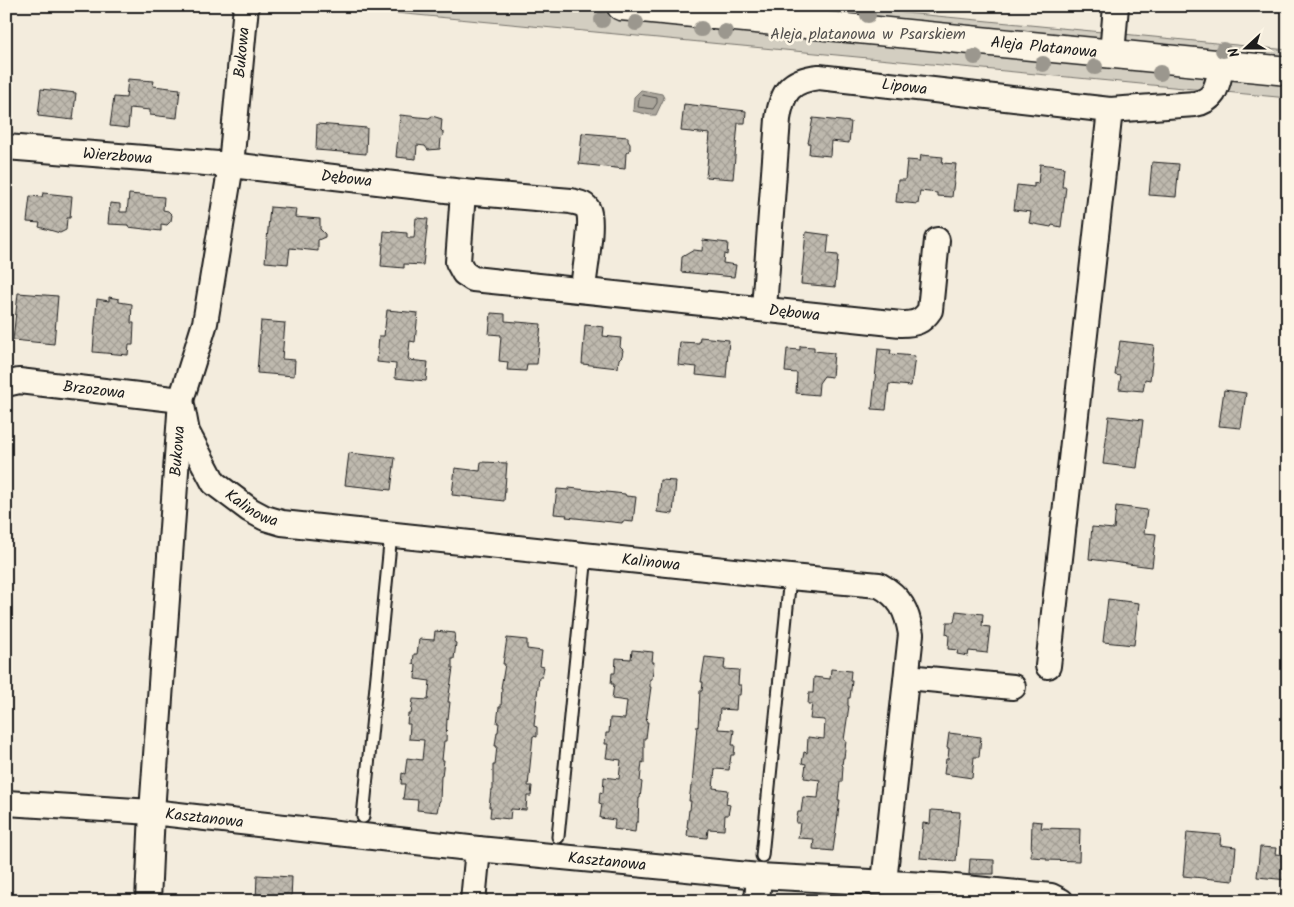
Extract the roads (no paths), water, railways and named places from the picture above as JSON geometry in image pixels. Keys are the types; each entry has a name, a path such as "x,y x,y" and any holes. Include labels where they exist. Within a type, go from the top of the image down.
{"street":[{"name":"Bukowa","path":"148,901 152,812 181,400 205,323 231,165 246,6"},
{"name":"Aleja Platanowa","path":"621,6 1288,71"},
{"path":"1112,54 1116,6"},
{"name":"Lipowa","path":"764,308 778,119 784,95 793,84 804,78 819,76 1110,110 1205,102 1213,95 1222,65"},
{"path":"1048,666 1110,110"},
{"name":"Wierzbowa","path":"6,147 231,165"},
{"name":"Dębowa","path":"231,165 463,192 571,201 586,207 589,211 590,225 583,289"},
{"name":"Dębowa","path":"463,192 458,262 464,273 473,279 764,308 901,324 919,322 930,310 937,240"},
{"name":"Brzozowa","path":"6,384 19,381 181,400"},
{"name":"Kalinowa","path":"181,400 186,432 214,483 250,510 265,518 282,523 790,577 880,584 892,592 901,603 908,618 911,634 884,882"},
{"path":"907,677 1013,687"},
{"name":"Kasztanowa","path":"6,803 152,812 478,849 761,866 884,882 1052,896 1061,901"},
{"path":"473,901 478,849"},
{"path":"757,901 761,866"}],"lane":[{"path":"363,817 391,534"},
{"path":"558,837 586,555"},
{"path":"761,866 790,577"}],"water":[{"path":"641,90 662,94 664,98 656,115 633,111 634,97"}],"park label":[{"name":"Aleja platanowa w Psarskiem","path":"868,34"}]}
